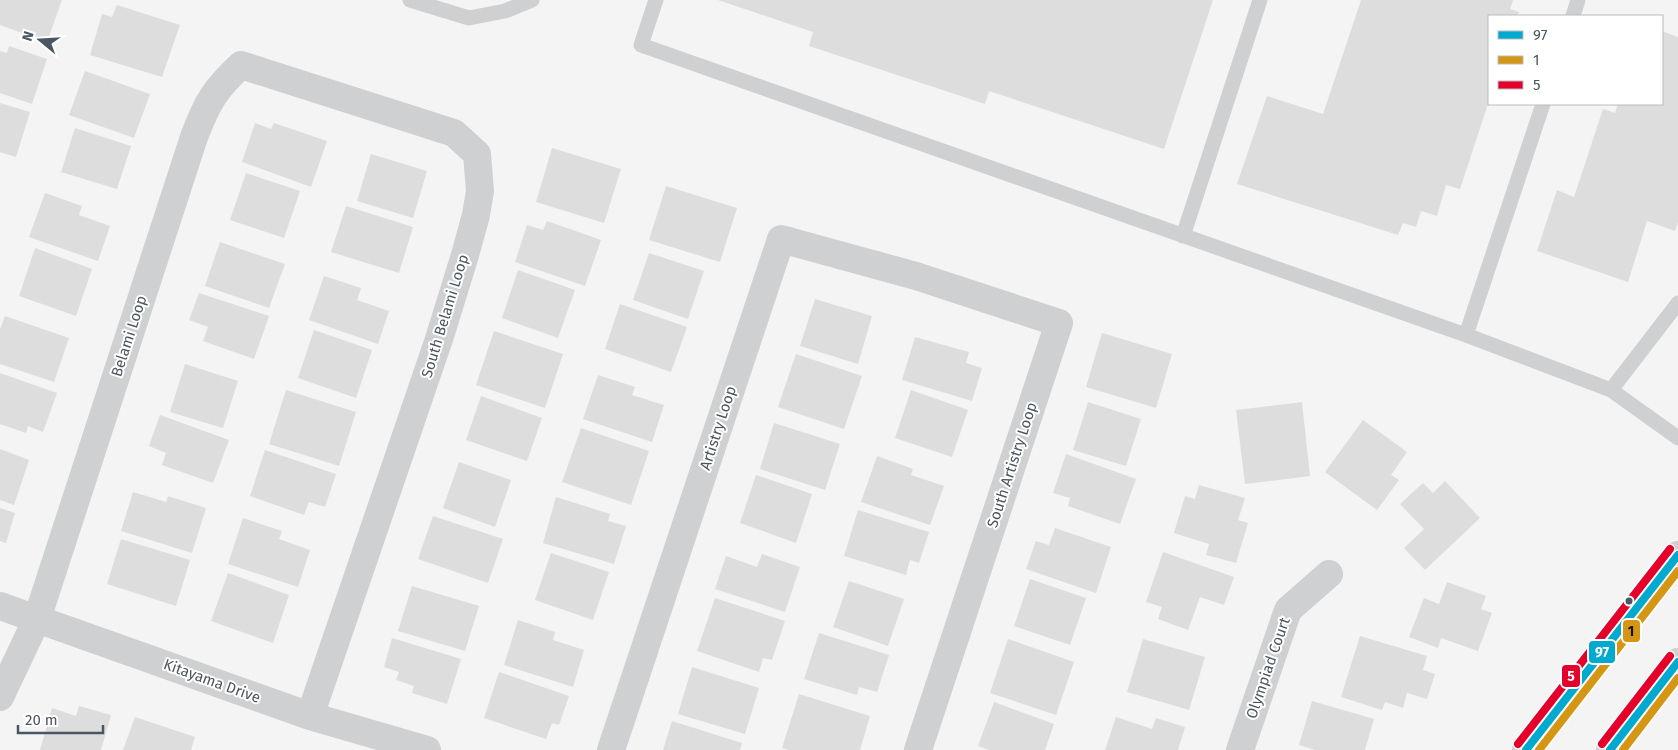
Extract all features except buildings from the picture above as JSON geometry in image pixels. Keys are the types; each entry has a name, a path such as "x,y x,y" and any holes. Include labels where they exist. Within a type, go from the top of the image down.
{"main road":[{"path":"1526,750 1678,555"},
{"path":"1610,750 1678,662"}],"street":[{"name":"Belami Loop","path":"0,697 37,619 194,137 206,106 219,86 241,65"},
{"name":"South Belami Loop","path":"241,65 454,133 477,154 480,191 476,216 465,255 439,339 310,716"},
{"name":"Artistry Loop","path":"611,750 781,239 916,276"},
{"name":"South Artistry Loop","path":"916,276 1059,323 918,750"},
{"name":"Olympiad Court","path":"1240,750 1288,610 1329,574"},
{"name":"Kitayama Drive","path":"0,606 310,716 427,750"}],"lane":[{"path":"410,0 469,18 506,11 532,0"},
{"path":"656,0 641,45 1466,335 1611,390 1678,438"},
{"path":"1182,236 1260,0"},
{"path":"1573,15 1578,0"},
{"path":"1466,335 1544,105"},
{"path":"1611,390 1678,303"}],"transit line":[{"name":"5","path":"1518,744 1670,549"},
{"name":"97","path":"1526,750 1678,555"},
{"name":"1","path":"1539,750 1678,571"},
{"name":"5","path":"1602,744 1670,656"},
{"name":"97","path":"1610,750 1678,662"},
{"name":"1","path":"1623,750 1678,678"}]}
